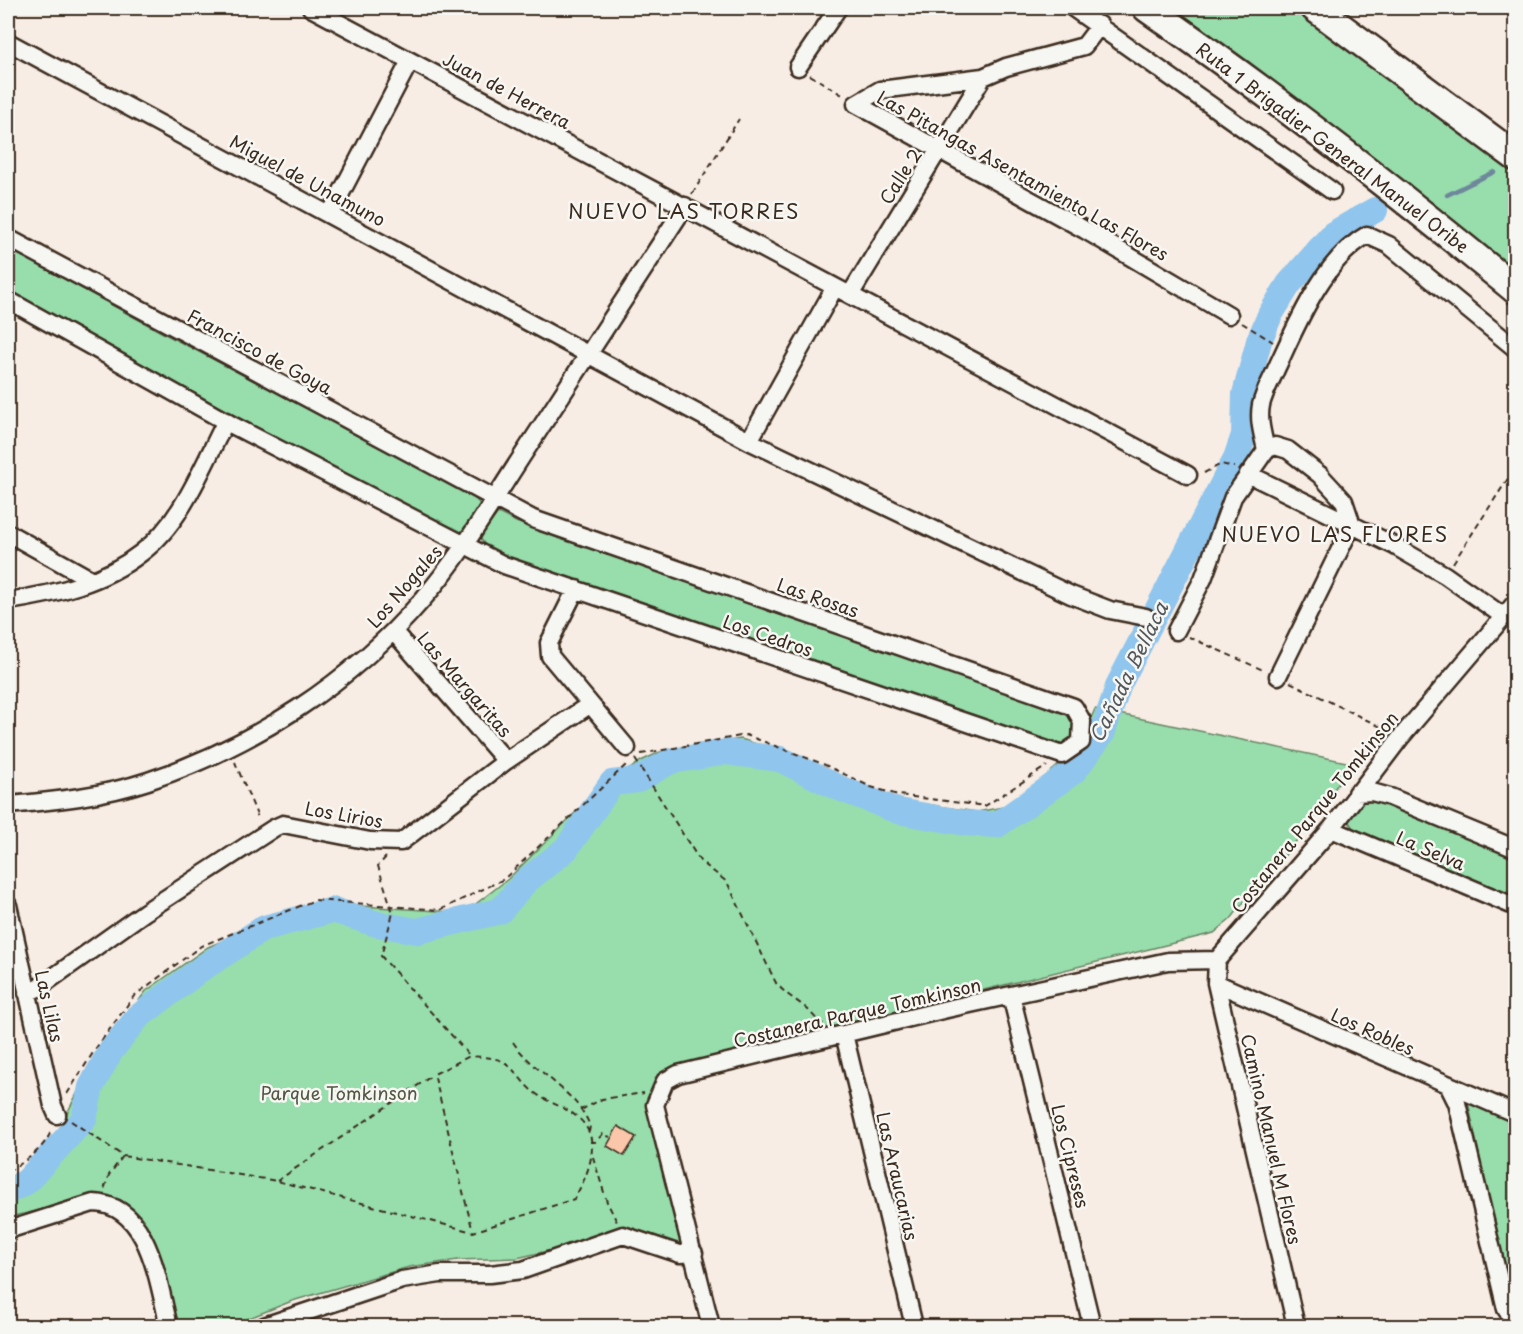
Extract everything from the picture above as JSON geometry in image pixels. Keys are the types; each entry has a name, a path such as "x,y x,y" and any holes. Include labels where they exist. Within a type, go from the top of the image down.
{"highway":[{"name":"Ruta 1 Brigadier General Manuel Oribe","path":"1147,8 1220,58 1391,189 1513,289"},
{"path":"1315,8 1515,157"}],"street":[{"name":"Juan de Herrera","path":"310,8 1188,475"},
{"path":"798,67 838,8"},
{"name":"Ruta 1 Brigadier General Manuel Oribe","path":"1073,8 1332,191"},
{"path":"856,104 879,90 983,77 1006,67 1084,46 1100,25"},
{"name":"Miguel de Unamuno","path":"8,42 748,441 1071,595 1110,610 1146,617"},
{"path":"330,214 410,61"},
{"name":"Calle 2","path":"748,441 842,291 939,150 983,77"},
{"name":"Las Pitangas Asentamiento Las Flores","path":"856,104 1085,230 1235,318"},
{"name":"Los Nogales","path":"8,805 82,797 126,787 229,748 283,718 331,684 394,632 465,546 685,206"},
{"path":"1266,450 1260,425 1262,402 1295,328 1334,266 1353,244 1367,235 1389,245 1515,349"},
{"name":"Francisco de Goya","path":"8,238 494,499"},
{"path":"8,300 226,421 465,546"},
{"path":"8,601 54,594 92,580 142,553 161,533 188,493 226,421"},
{"path":"1176,630 1203,579 1233,497 1266,450 1275,446 1288,450 1320,475 1344,501 1352,525 1278,676"},
{"path":"1248,474 1352,525 1445,575 1503,616"},
{"name":"Las Rosas","path":"494,499 533,519 1074,707 1082,721 1081,742 1062,755"},
{"path":"8,533 92,580"},
{"name":"Los Cedros","path":"465,546 504,565 1062,755"},
{"path":"576,589 549,643 548,650 553,663 630,753"},
{"name":"Costanera Parque Tomkinson","path":"658,1092 665,1081 678,1074 844,1034 1168,961 1217,960 1331,829 1356,793 1401,737 1515,602"},
{"name":"Las Margaritas","path":"394,632 506,761"},
{"name":"Los Lirios","path":"27,993 38,988 162,900 283,824 370,841 401,842 506,761 589,705"},
{"name":"La Selva","path":"1356,793 1372,792 1390,797 1515,849"},
{"name":"La Selva","path":"1331,829 1515,908"},
{"name":"Las Lilas","path":"8,905 52,1106 62,1117"},
{"name":"Camino Manuel M Flores","path":"1217,960 1216,983 1296,1326"},
{"name":"Los Robles","path":"1216,983 1515,1114"},
{"name":"Los Cipreses","path":"1011,995 1092,1326"},
{"name":"Las Araucarias","path":"844,1034 914,1326"},
{"path":"1448,1085 1457,1103 1506,1309 1515,1324"},
{"path":"658,1092 655,1105 711,1326"},
{"path":"8,1230 93,1203 104,1203 117,1209 134,1223 144,1239 169,1326"},
{"path":"264,1326 402,1280 440,1274 490,1274 523,1270 623,1235 680,1254 694,1253"}],"path":[{"name":"Las Pitangas Asentamiento Las Flores","path":"798,67 856,104"},
{"path":"685,206 739,119"},
{"path":"1235,318 1267,338"},
{"path":"1188,475 1196,477 1213,467 1230,465"},
{"path":"1445,575 1513,471"},
{"path":"1176,630 1278,676 1401,737"},
{"path":"630,753 637,755 746,735 898,795 985,807 1062,755"},
{"path":"229,748 265,834"},
{"path":"630,753 700,861 727,882 776,983 787,996 808,1009 812,1017 844,1034"},
{"path":"8,1172 32,1155 47,1140 62,1117 96,1048 134,996 201,946 315,900 440,910 504,879 630,753"},
{"path":"401,842 378,866 393,913 381,956 470,1056"},
{"path":"513,1042 536,1069 581,1110 590,1126 593,1157 607,1202 623,1235"},
{"path":"277,1180 434,1074 470,1056 504,1062 528,1088 544,1100 576,1115 589,1132"},
{"path":"434,1074 473,1232"},
{"path":"581,1110 602,1099 627,1094 658,1092"},
{"path":"62,1117 123,1156 277,1180 473,1232 574,1199 586,1179 593,1157"},
{"path":"590,1142 596,1142 600,1135 609,1137"},
{"path":"104,1203 109,1176 123,1156"}],"green space":[{"path":"1158,8 1294,8 1515,173 1515,277"},
{"path":"8,248 163,333 472,496 480,504 479,508 464,531 455,533 8,294"},
{"path":"498,513 516,522 1061,706 1070,711 1073,721 1071,742 1057,745 499,558 488,550 481,539 483,532"},
{"name":"Parque Tomkinson","path":"1095,709 1351,763 1323,807 1282,859 1264,876 1231,919 1214,933 762,1045 675,1069 657,1079 650,1093 648,1111 682,1245 678,1246 656,1237 624,1233 517,1258 458,1260 409,1267 292,1301 229,1326 174,1326 163,1266 151,1236 135,1218 86,1201 8,1217 8,1182 49,1149 92,1064 146,991 208,947 314,903 454,912 473,906 508,879 590,798 641,761 660,752 741,739 795,756 887,798 977,812 1003,807 1039,782 1069,756"},
{"path":"1356,802 1395,802 1515,854 1515,901 1353,828 1347,819"},
{"path":"1468,1102 1515,1119 1515,1315 1512,1311"}],"building":[{"path":"618,1126 636,1137 624,1156 607,1146"}],"waterway":[{"path":"1447,195 1494,172"},
{"name":"Cañada Bellaca","path":"8,1191 26,1182 84,1119 91,1087 110,1052 138,1017 201,969 264,928 333,910 377,924 417,931 500,911 526,881 566,849 612,783 637,780 671,761 726,752 780,759 839,788 898,811 966,823 997,825 1074,771 1102,734 1119,684 1236,458 1244,435 1245,394 1259,341 1270,315 1289,284 1333,234 1375,210"}],"district":[{"name":"NUEVO LAS TORRES","path":"684,211"},
{"name":"NUEVO LAS FLORES","path":"1335,534"}]}
